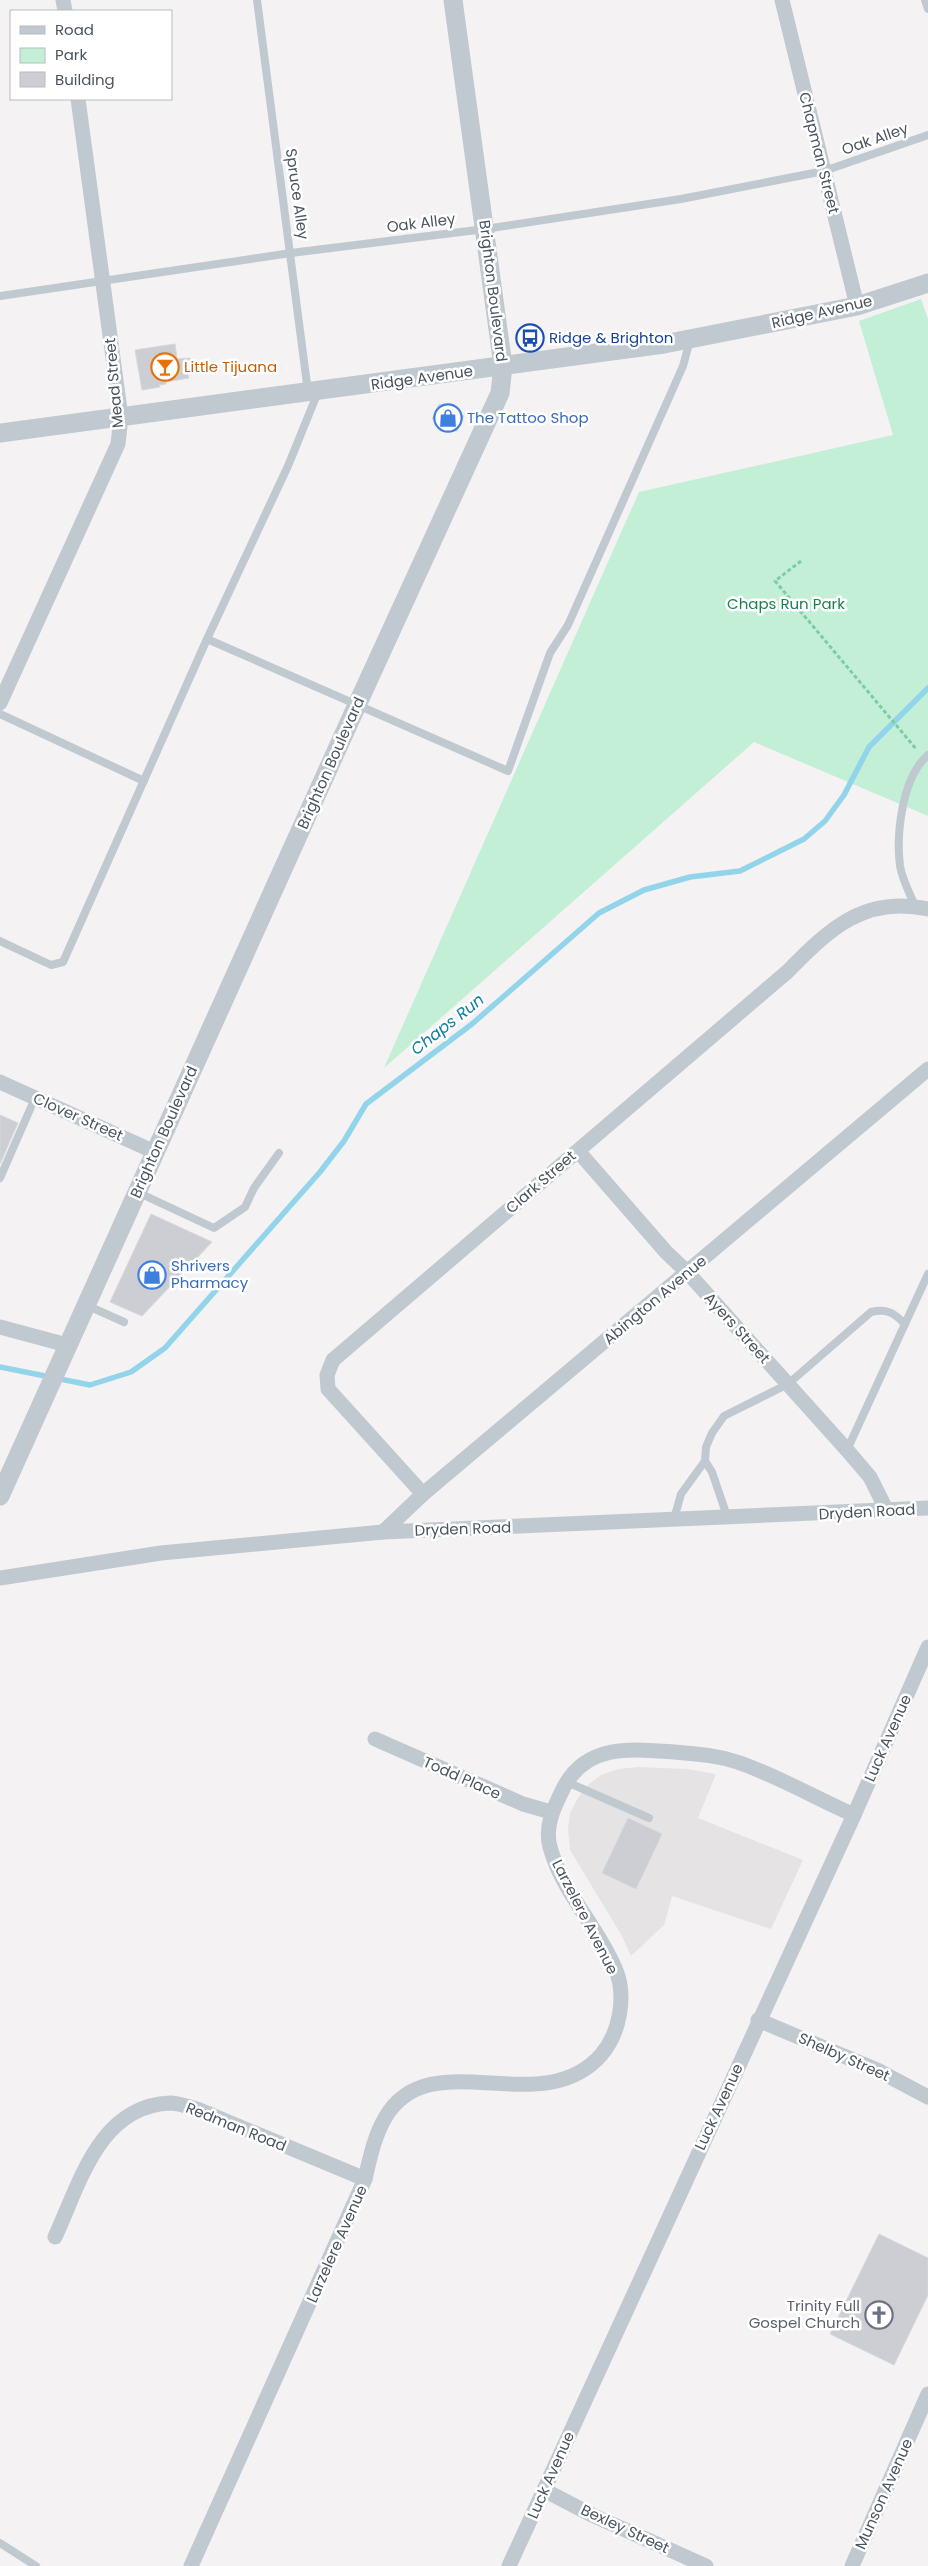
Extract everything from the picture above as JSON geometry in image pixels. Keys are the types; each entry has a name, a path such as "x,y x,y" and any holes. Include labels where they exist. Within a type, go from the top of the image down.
{"street":[{"name":"Brighton Boulevard","path":"0,1496 357,704 500,393 503,366 452,0"},
{"name":"Chapman Street","path":"782,0 857,306"},
{"name":"Mead Street","path":"0,703 118,444 121,418 78,100"},
{"name":"Ridge Avenue","path":"0,433 690,340 857,306 928,282"},
{"name":"Clark Street","path":"423,1494 328,1389 327,1375 333,1360 788,972 832,928 847,918 886,907 922,908"},
{"name":"Abington Avenue","path":"383,1532 423,1494 928,1068"},
{"name":"Clover Street","path":"0,1082 155,1152"},
{"name":"Ayers Street","path":"578,1151 666,1252 688,1272 847,1450 870,1477 887,1511"},
{"path":"0,1327 68,1345"},
{"name":"Dryden Road","path":"0,1578 161,1553 383,1532 928,1508"},
{"name":"Luck Avenue","path":"509,2566 758,2020 854,1815 928,1647"},
{"name":"Todd Place","path":"375,1739 523,1804 551,1812"},
{"name":"Larzelere Avenue","path":"191,2566 365,2179 374,2142 385,2117 400,2099 421,2087 450,2081 532,2086 564,2081 586,2070 602,2053 616,2028 621,2002 616,1970 564,1880 549,1846 551,1812 567,1782 582,1764 603,1754 626,1748 714,1755 739,1763 854,1815"},
{"name":"Shelby Street","path":"758,2020 877,2070 928,2097"},
{"name":"Redman Road","path":"55,2238 95,2150 108,2131 124,2117 145,2106 172,2103 196,2109 365,2179"},
{"name":"Munson Avenue","path":"852,2566 928,2394"},
{"name":"Bexley Street","path":"544,2490 592,2515 706,2566"}],"lane":[{"name":"Spruce Alley","path":"256,0 291,252 313,392"},
{"path":"925,0 928,10"},
{"name":"Oak Alley","path":"0,296 291,252 485,229 681,199 824,170 928,135"},
{"path":"207,639 508,771 550,653 572,617 683,366 690,340"},
{"path":"0,941 51,965 63,962 207,639 288,466 313,392"},
{"path":"0,714 144,780"},
{"path":"922,908 900,867 901,817 907,791 915,773 928,755"},
{"path":"0,1178 35,1098"},
{"path":"137,1192 214,1228 245,1207 254,1188 279,1154"},
{"path":"847,1450 928,1274"},
{"path":"86,1305 124,1322"},
{"path":"674,1520 681,1494 705,1461 706,1448 712,1434 724,1416 788,1384 871,1312 883,1309 895,1314 905,1324"},
{"path":"705,1461 712,1472 728,1518"},
{"path":"567,1782 649,1818"},
{"path":"0,2543 36,2566"}],"path":[{"path":"801,561 775,581 907,741"}],"shaded area":[{"path":"638,1767 687,1769 716,1774 698,1818 803,1860 771,1929 672,1896 664,1925 631,1956 622,1936 570,1850 568,1829 570,1813 588,1785 601,1775 619,1769"}],"green space":[{"name":"Chaps Run Park","path":"921,299 928,319 928,816 754,742 384,1068 639,492 893,435 859,321"}],"building":[{"name":"Little Tijuana","path":"175,344 177,359 190,358 192,374 188,375 189,378 166,382 166,384 159,385 160,387 142,390 135,350"},
{"name":"The Tattoo Shop","path":"439,404 464,416 457,431 432,419"},
{"path":"0,1115 18,1123 0,1164"},
{"name":"Shrivers Pharmacy","path":"151,1214 212,1242 142,1316 110,1302"},
{"path":"628,1818 662,1834 636,1889 602,1873"},
{"name":"Trinity Full Gospel Church","path":"879,2234 928,2258 928,2295 894,2365 830,2334"}],"waterway":[{"name":"Chaps Run","path":"0,1367 90,1385 131,1372 165,1348 320,1172 344,1141 366,1104 472,1024 599,913 644,890 690,877 740,871 804,839 825,821 844,795 869,747 928,688"}],"place":[{"name":"Ridge & Brighton","path":"530,338"},
{"name":"Little Tijuana","path":"165,367"},
{"name":"The Tattoo Shop","path":"448,418"},
{"name":"Shrivers Pharmacy","path":"152,1275"},
{"name":"Trinity Full Gospel Church","path":"879,2315"}]}
